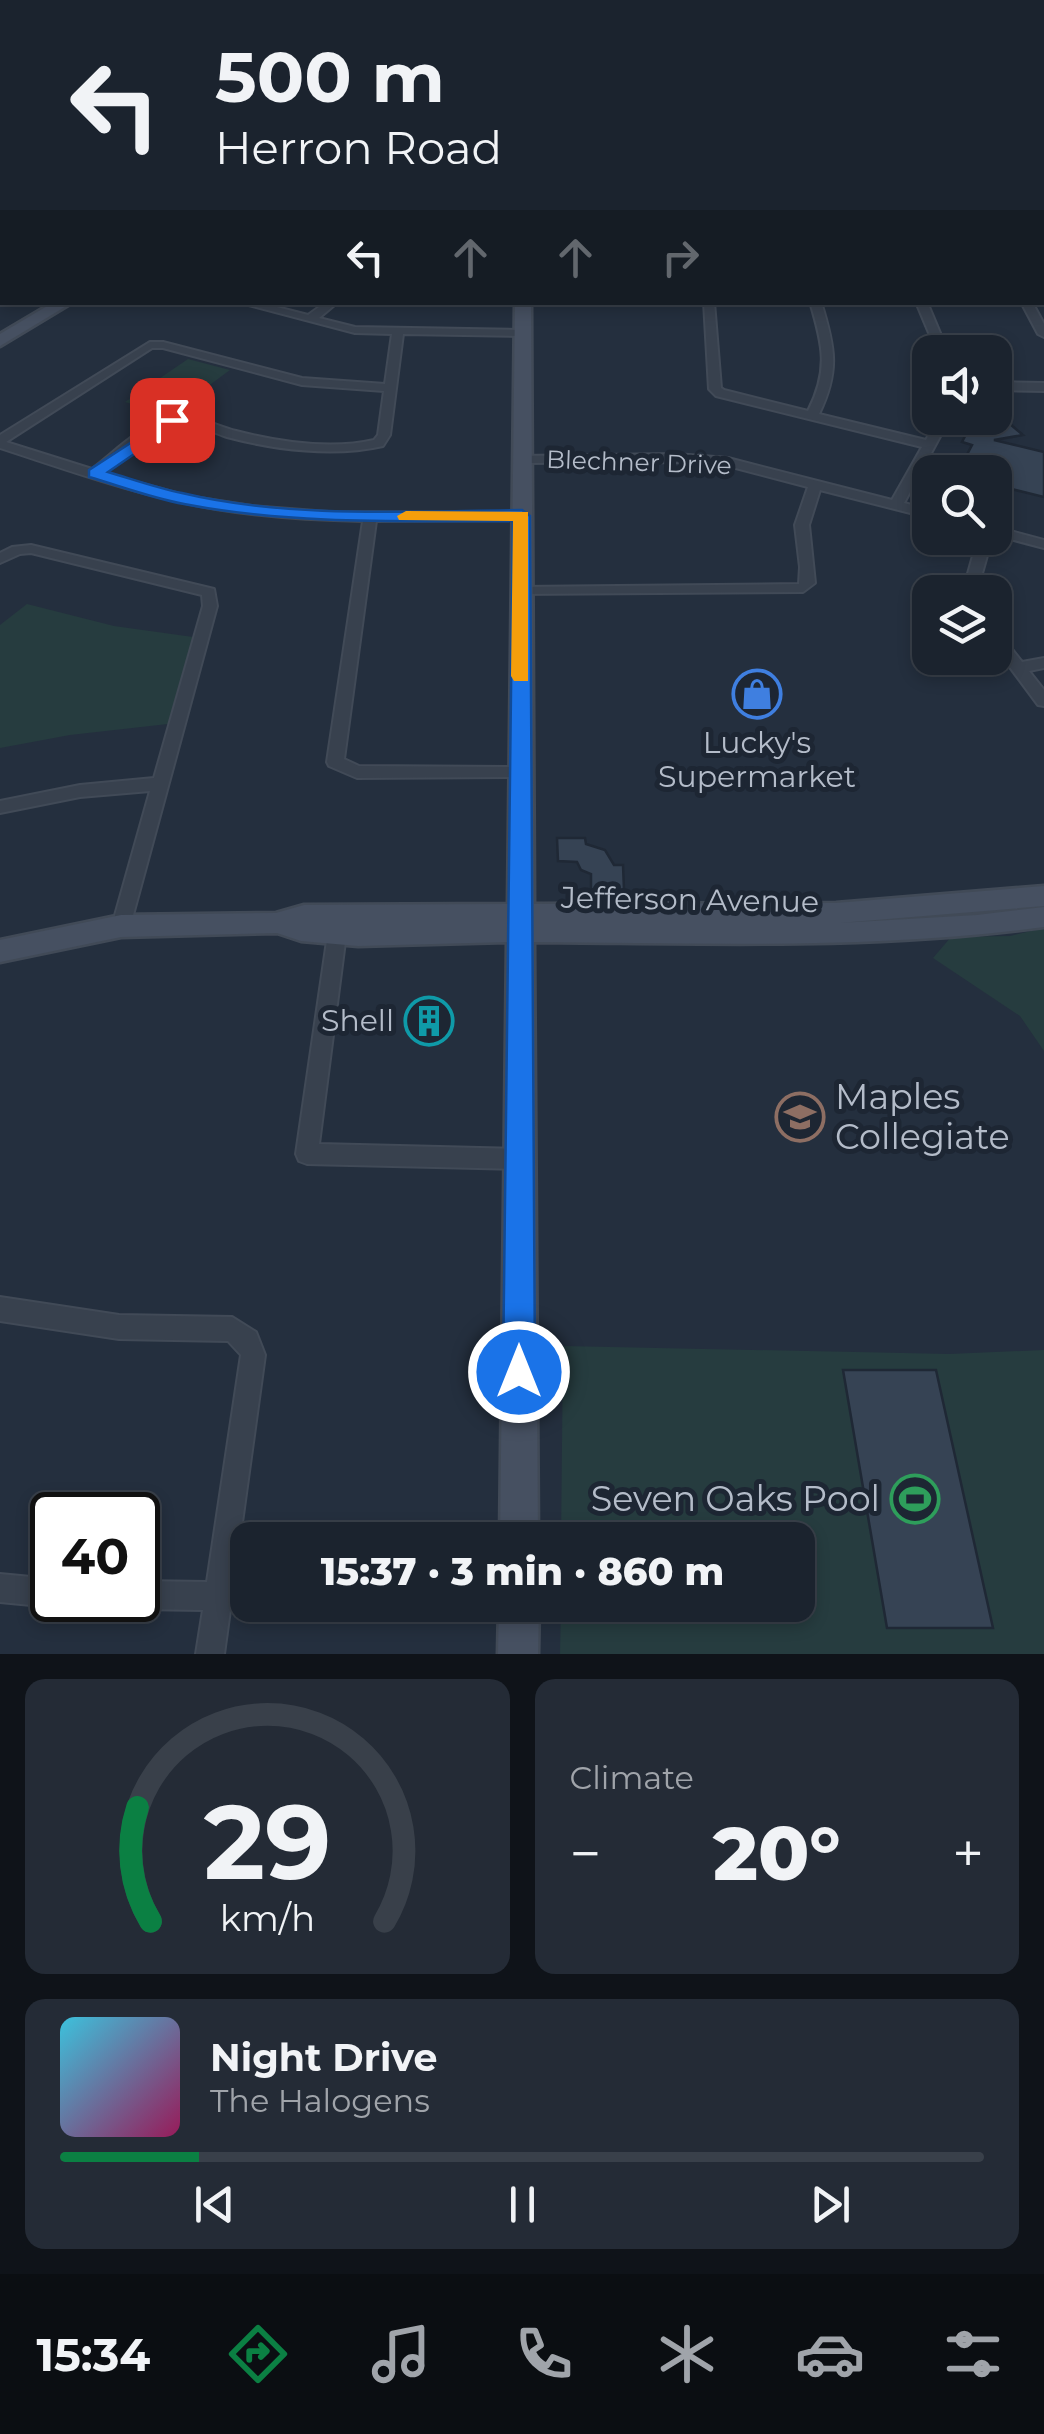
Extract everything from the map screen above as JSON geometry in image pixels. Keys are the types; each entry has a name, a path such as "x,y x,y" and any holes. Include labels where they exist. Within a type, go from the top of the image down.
{"street":[{"path":"0,341 59,305"},
{"path":"253,305 355,330 522,333"},
{"path":"309,320 329,305"},
{"path":"519,1522 523,305"},
{"path":"710,305 716,389 728,396 930,445"},
{"path":"812,416 830,378 831,356 816,305"},
{"path":"922,305 936,335"},
{"path":"1028,305 1044,334"},
{"path":"94,474 160,426 181,419 232,434 297,443 370,446 383,440 398,333"},
{"path":"0,442 150,345 302,381 391,388"},
{"path":"1012,386 1044,387"},
{"path":"896,505 935,435"},
{"path":"0,442 154,492 220,506 370,516 522,516"},
{"name":"Blechner Drive","path":"522,458 696,459 741,465 912,509"},
{"path":"521,591 803,588 808,583 808,574 799,535 801,512 816,484"},
{"path":"370,516 335,762 357,772 520,773"},
{"path":"1012,536 1044,544"},
{"path":"0,560 17,550 31,549 209,592 210,606 121,926"},
{"path":"1012,661 1044,702"},
{"path":"1017,668 1044,664"},
{"path":"0,807 80,791 158,784"},
{"name":"Jefferson Avenue","path":"753,923 1044,896"},
{"path":"991,902 1031,919"},
{"name":"Jefferson Avenue","path":"0,951 121,926 276,923 304,915 753,923 918,931 1031,919"},
{"name":"Jefferson Avenue","path":"276,923 302,932 336,934 520,921"},
{"path":"336,934 307,1154 520,1159"},
{"path":"0,1309 119,1327 232,1329 248,1341 253,1355 249,1388 210,1654"},
{"path":"0,1588 30,1591"},
{"path":"160,1595 218,1596"},
{"path":"518,1622 518,1654"}],"green space":[{"path":"188,359 230,370 182,404 159,408 125,402"},
{"path":"27,604 114,626 193,637 168,724 0,748 0,625"},
{"path":"1044,928 1044,1051 1020,1016 933,958 951,937 1010,936"},
{"path":"563,1346 949,1354 1044,1350 1044,1654 560,1654 561,1622 815,1622 815,1522 561,1522"}],"building":[{"path":"1012,426 1023,435 994,440 1044,452 1044,497 1012,489 1012,455 967,455 972,445 962,442 966,435 1012,435"},
{"path":"557,838 585,838 586,844 605,850 614,865 623,865 624,890 591,889 591,874 581,870 577,862 558,861"},
{"name":"Shell","path":"419,1000 442,1000 439,1041 416,1041"},
{"name":"Seven Oaks Pool","path":"843,1370 936,1370 993,1628 887,1628"}],"slow traffic":[{"path":"406,516 522,516 521,676"}],"place":[{"name":"Lucky's Supermarket","path":"757,694"},
{"name":"Shell","path":"429,1021"},
{"name":"Maples Collegiate","path":"800,1117"},
{"name":"Seven Oaks Pool","path":"915,1499"}],"route":[{"path":"172,420 94,474 220,506 306,514 522,516 519,1372"}]}
